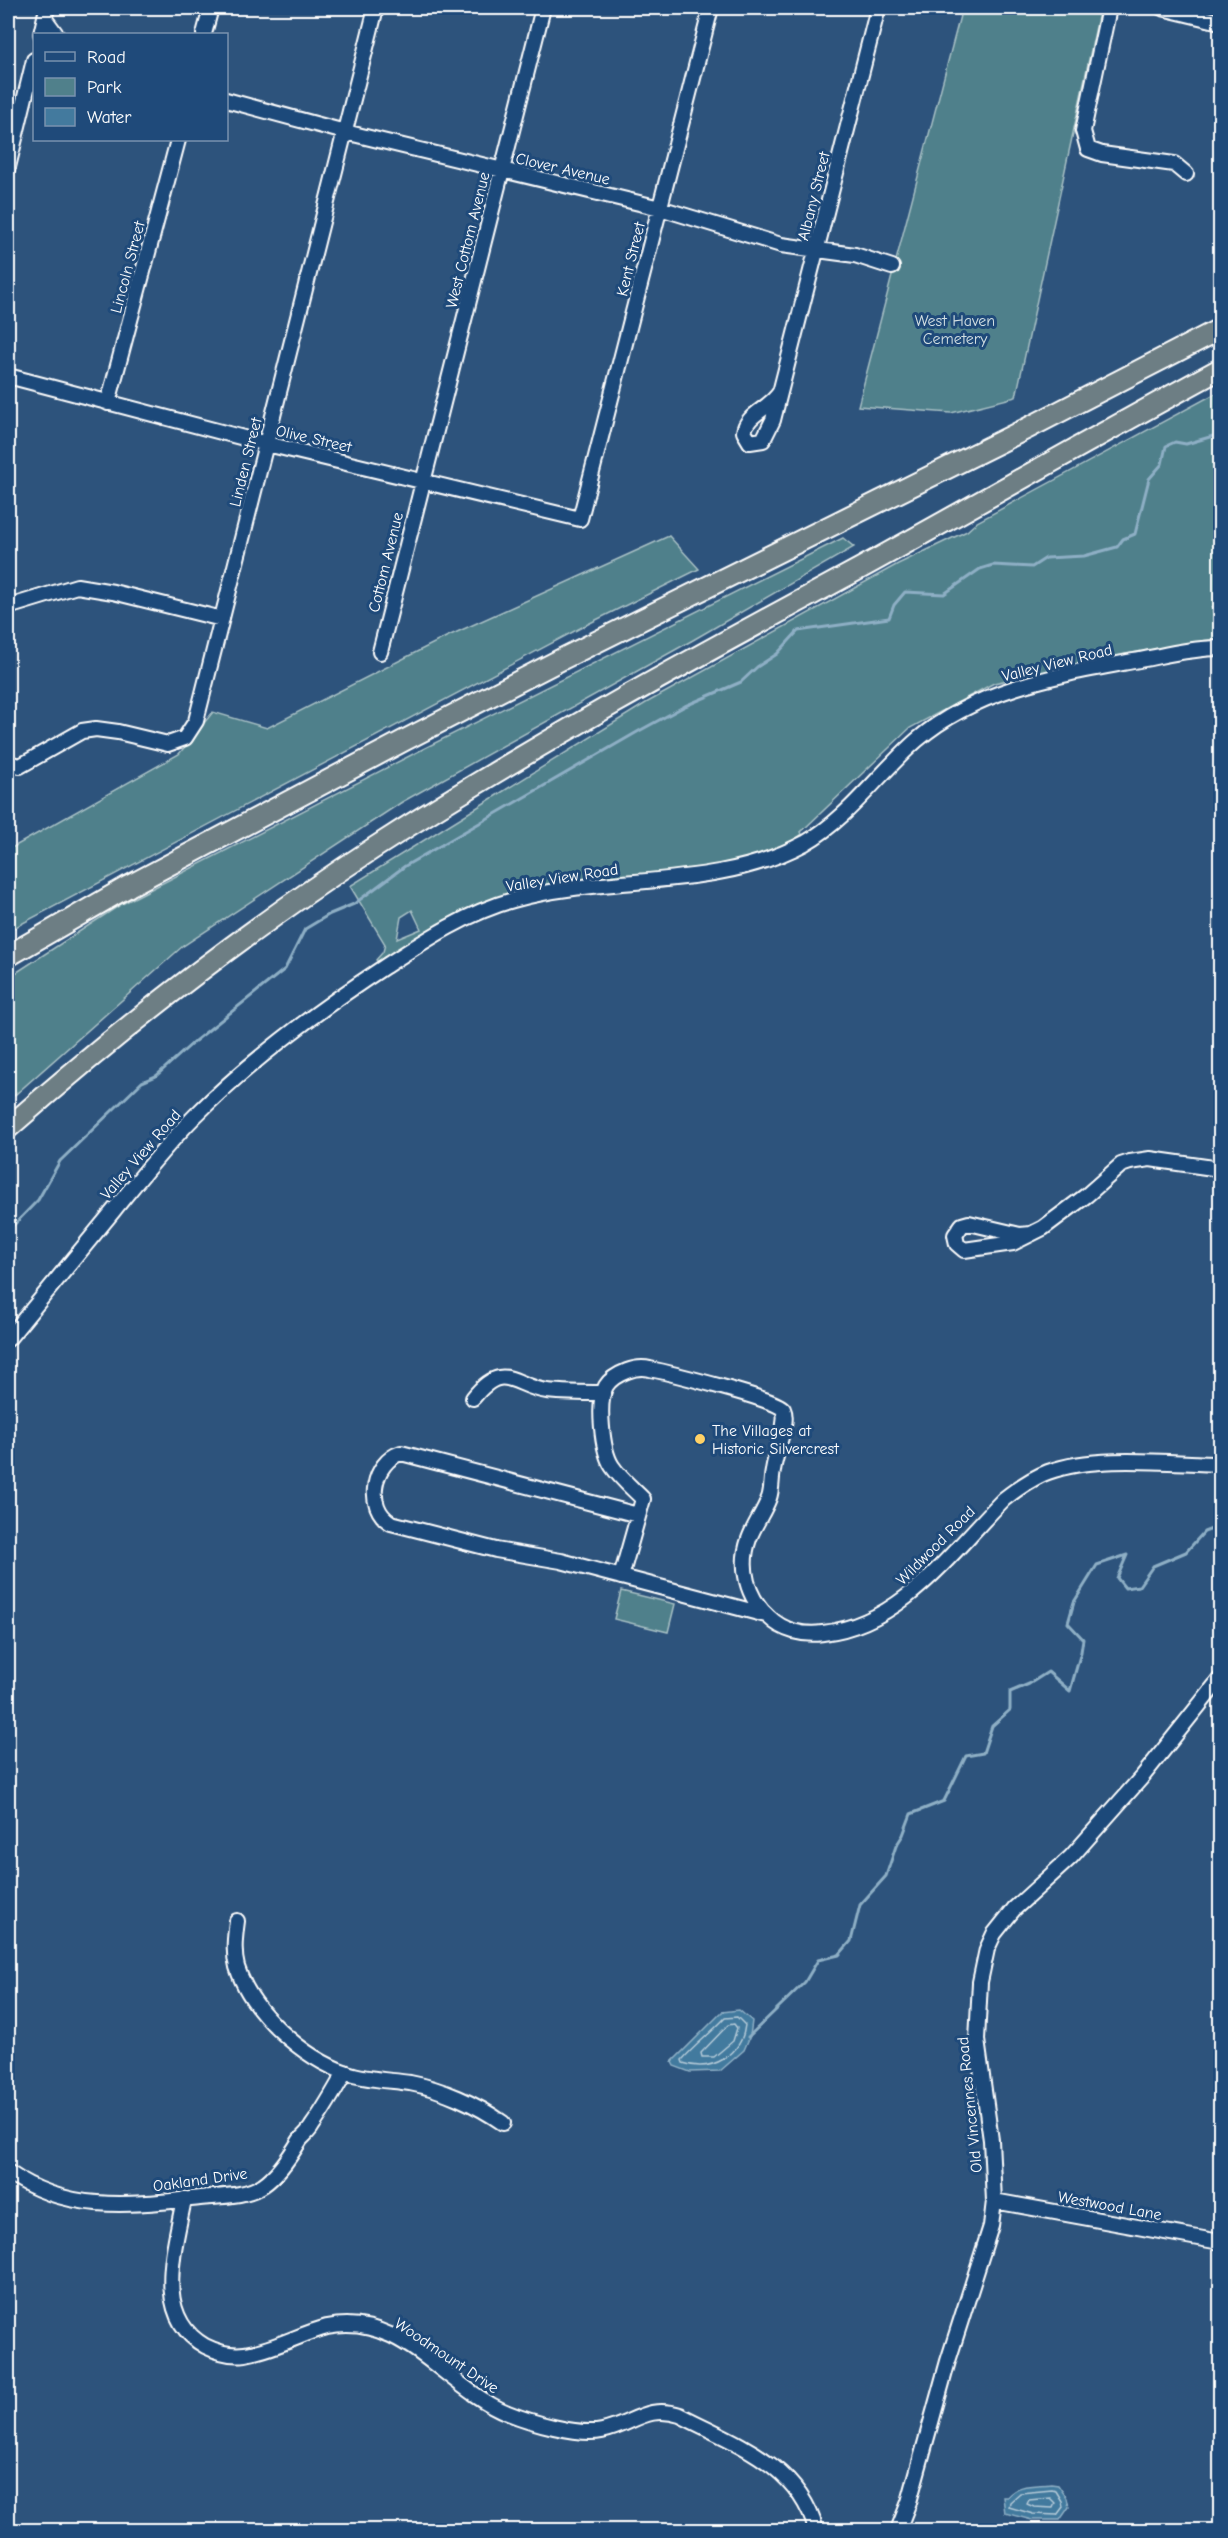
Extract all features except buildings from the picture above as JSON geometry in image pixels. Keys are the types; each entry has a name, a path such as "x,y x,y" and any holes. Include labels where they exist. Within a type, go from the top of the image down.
{"highway":[{"path":"8,956 129,886 405,740 1221,329"},
{"path":"8,1128 95,1052 198,972 339,871 439,807 595,714 1221,369"}],"street":[{"path":"204,33 211,8"},
{"name":"Linden Street","path":"8,763 20,766 82,731 96,729 168,744 185,738 196,721 376,8"},
{"name":"West Cottom Avenue","path":"422,481 543,8"},
{"name":"Kent Street","path":"580,519 711,8"},
{"name":"Albany Street","path":"780,392 878,8"},
{"path":"1109,8 1083,131 1088,149 1102,154 1174,164 1186,174"},
{"path":"1162,8 1221,22"},
{"path":"41,33 46,13"},
{"path":"46,13 56,33"},
{"path":"8,167 32,83"},
{"name":"Clover Avenue","path":"228,101 501,171 660,208 781,245 855,255 892,267"},
{"name":"Lincoln Street","path":"108,403 178,141"},
{"name":"Olive Street","path":"8,376 267,444 580,519"},
{"name":"Cottom Avenue","path":"380,652 422,481"},
{"path":"8,607 77,586 113,592 222,619"},
{"name":"Valley View Road","path":"10,1332 171,1141 233,1080 274,1045 345,992 440,932 508,901 578,887 705,876 791,850 821,833 918,739 946,719 992,696 1077,672 1193,650 1221,648"},
{"path":"1031,1234 1020,1235 982,1225 967,1224 958,1230 956,1241 960,1248 969,1250 1013,1243 1031,1234 1043,1228 1087,1195 1121,1165 1130,1162 1150,1160 1221,1168"},
{"name":"Wildwood Road","path":"603,1393 611,1380 618,1375 639,1368 735,1392 780,1406 784,1414 784,1422 773,1467 769,1498 747,1547 746,1571 748,1588 754,1601 766,1615 792,1631 819,1634 848,1629 876,1617 918,1588 1005,1498 1020,1486 1049,1472 1100,1462 1221,1464"},
{"path":"473,1398 483,1386 499,1378 514,1378 547,1391 603,1393 602,1412 607,1456 612,1466 643,1499 621,1577"},
{"path":"638,1515 401,1453 392,1456 380,1471 374,1503 384,1518 391,1523 495,1550 561,1561 766,1615"},
{"name":"Old Vincennes Road","path":"898,2530 909,2502 948,2361 992,2226 994,2201 990,2140 977,2040 980,1982 987,1949 1008,1915 1071,1857 1142,1777 1221,1679"},
{"path":"237,1921 234,1947 237,1966 261,2010 284,2035 316,2057 345,2072 412,2084 453,2096 503,2123"},
{"name":"Oakland Drive","path":"8,2172 44,2193 64,2199 127,2205 240,2193 262,2186 280,2168 310,2130 345,2072"},
{"name":"Woodmount Drive","path":"184,2199 171,2299 180,2324 194,2338 209,2348 227,2354 246,2354 327,2327 340,2324 364,2325 398,2338 474,2394 518,2417 589,2433 609,2430 649,2412 670,2412 680,2415 765,2460 783,2473 803,2498 816,2530"},
{"name":"Westwood Lane","path":"994,2201 1221,2242"}],"green space":[{"name":"West Haven Cemetery","path":"962,8 1100,8 1016,397 951,413 858,406"},
{"path":"1220,391 1220,603 1212,607 1220,638 1120,655 994,683 910,728 801,832 802,834 782,849 740,864 537,891 380,963 376,960 383,952 385,944 350,886 646,703 898,564 967,531 977,522","holes":["412,910 421,929 397,939 401,917"]},
{"path":"669,536 699,569 586,625 8,931 8,850 179,754 213,712 267,728 446,637"},
{"path":"843,538 854,547 693,640 402,802 183,946 8,1101 8,978 120,905 423,749"},
{"path":"621,1591 675,1604 668,1632 614,1619"}],"water":[{"path":"739,2010 752,2021 750,2036 744,2050 720,2071 690,2072 674,2066 672,2062 722,2012"},
{"path":"1058,2485 1067,2498 1069,2507 1060,2520 1032,2520 1005,2513 1003,2497 1007,2497 1022,2487"}],"waterway":[{"path":"8,1231 38,1200 60,1161 142,1082 156,1076 195,1041 285,969 305,929 330,914 354,904 405,866 639,731 685,706 741,682 757,667 777,654 798,631 889,618 894,605 905,592 944,594 980,569 993,565 1032,567 1046,558 1084,556 1117,547 1123,539 1135,534 1149,479 1162,464 1166,446 1175,442 1186,444 1220,434"},
{"path":"748,2037 805,1982 818,1960 839,1955 851,1941 860,1905 886,1876 896,1846 911,1814 944,1801 966,1756 983,1753 992,1726 1010,1710 1010,1692 1048,1672 1070,1691 1083,1639 1068,1623 1074,1602 1097,1565 1127,1555 1117,1578 1125,1588 1139,1586 1153,1566 1186,1552 1204,1532 1220,1526"}],"place":[{"name":"The Villages at Historic Silvercrest","path":"700,1439"}]}
